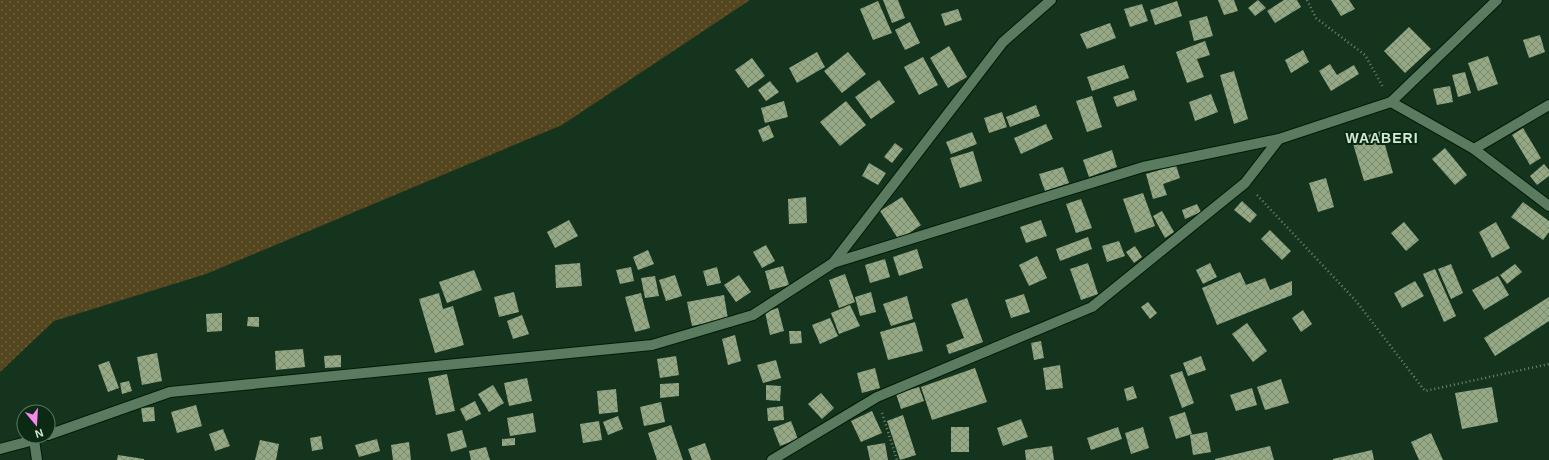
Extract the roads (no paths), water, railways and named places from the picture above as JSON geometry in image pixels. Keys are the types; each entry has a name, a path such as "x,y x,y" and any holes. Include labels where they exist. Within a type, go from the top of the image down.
{"street":[{"path":"833,263 1003,42 1051,0"},
{"path":"56,433 170,392 652,345 753,315 833,263 1142,167 1279,139 1391,102 1497,0"},
{"path":"1391,102 1474,149 1549,206"},
{"path":"1474,149 1549,105"},
{"path":"772,460 877,396 1092,307 1245,183 1279,139"},
{"path":"0,449 19,444"},
{"path":"35,444 37,460"}],"district":[{"name":"WAABERI","path":"1382,138"}]}
